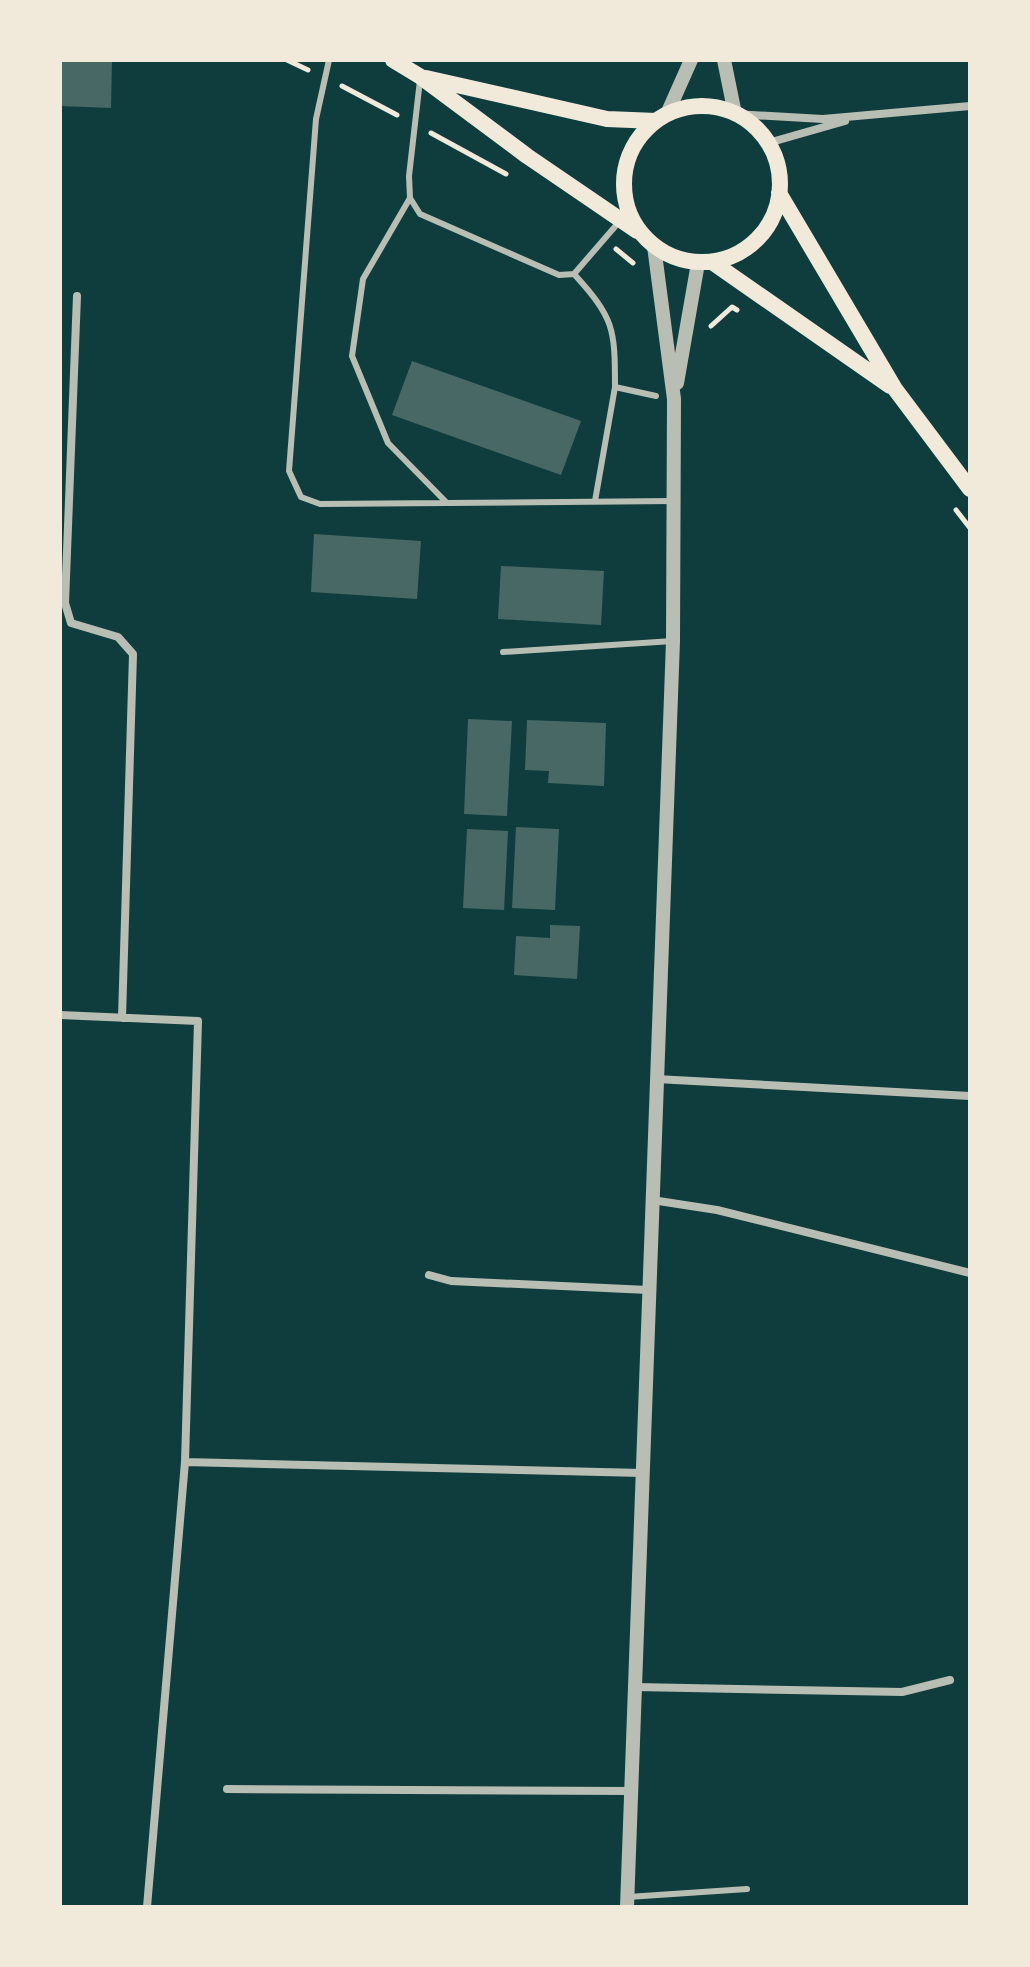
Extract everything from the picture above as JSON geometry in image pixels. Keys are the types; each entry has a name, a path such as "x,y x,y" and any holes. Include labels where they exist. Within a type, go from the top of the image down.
{"main road":[{"path":"393,60 648,241 682,260 705,262 737,254 757,239 772,218 779,193 778,167 768,143 754,126 735,114 713,107 690,107 662,118 638,139 627,163 624,188 629,213 648,241"},
{"path":"421,77 607,119 662,118"},
{"path":"779,193 895,389 970,489"},
{"path":"705,262 895,389"}],"street":[{"path":"662,118 691,60"},
{"path":"724,60 735,114 823,119 970,106"},
{"path":"768,143 865,117"},
{"path":"628,1902 673,641 675,501 674,399 648,241"},
{"path":"674,399 705,262"},
{"path":"71,623 65,603 77,296"},
{"path":"60,621 118,637 133,654 122,1018"},
{"path":"60,1015 198,1021 185,1462 147,1907"},
{"path":"656,1079 970,1096"},
{"path":"651,1200 717,1210 970,1273"},
{"path":"429,1275 451,1281 648,1290"},
{"path":"185,1462 642,1473"},
{"path":"635,1687 902,1692 950,1680"},
{"path":"227,1789 631,1791"}],"lane":[{"path":"329,60 316,119 289,471 301,497 320,504 675,501"},
{"path":"421,77 409,176 410,198 420,214 559,275 574,274 621,220"},
{"path":"410,198 363,279 352,356 388,443 446,503"},
{"path":"574,274 602,304 615,343 615,387 595,501"},
{"path":"615,387 656,396"},
{"path":"503,652 673,641"},
{"path":"628,1902 747,1889"}],"path":[{"path":"287,60 510,175"},
{"path":"604,239 643,272"},
{"path":"708,337 711,324 732,307 744,313"},
{"path":"952,504 970,528"}],"building":[{"path":"60,60 112,60 111,108 60,106"},
{"path":"412,361 581,421 561,475 392,415"},
{"path":"314,534 421,541 417,599 311,592"},
{"path":"501,566 604,571 601,625 498,619"},
{"path":"468,719 512,721 507,816 464,814"},
{"path":"527,720 606,723 604,786 548,783 549,771 525,770"},
{"path":"516,827 559,829 555,910 512,908"},
{"path":"467,829 508,831 504,910 463,908"},
{"path":"550,925 580,926 577,979 514,975 516,936 550,938"}]}
